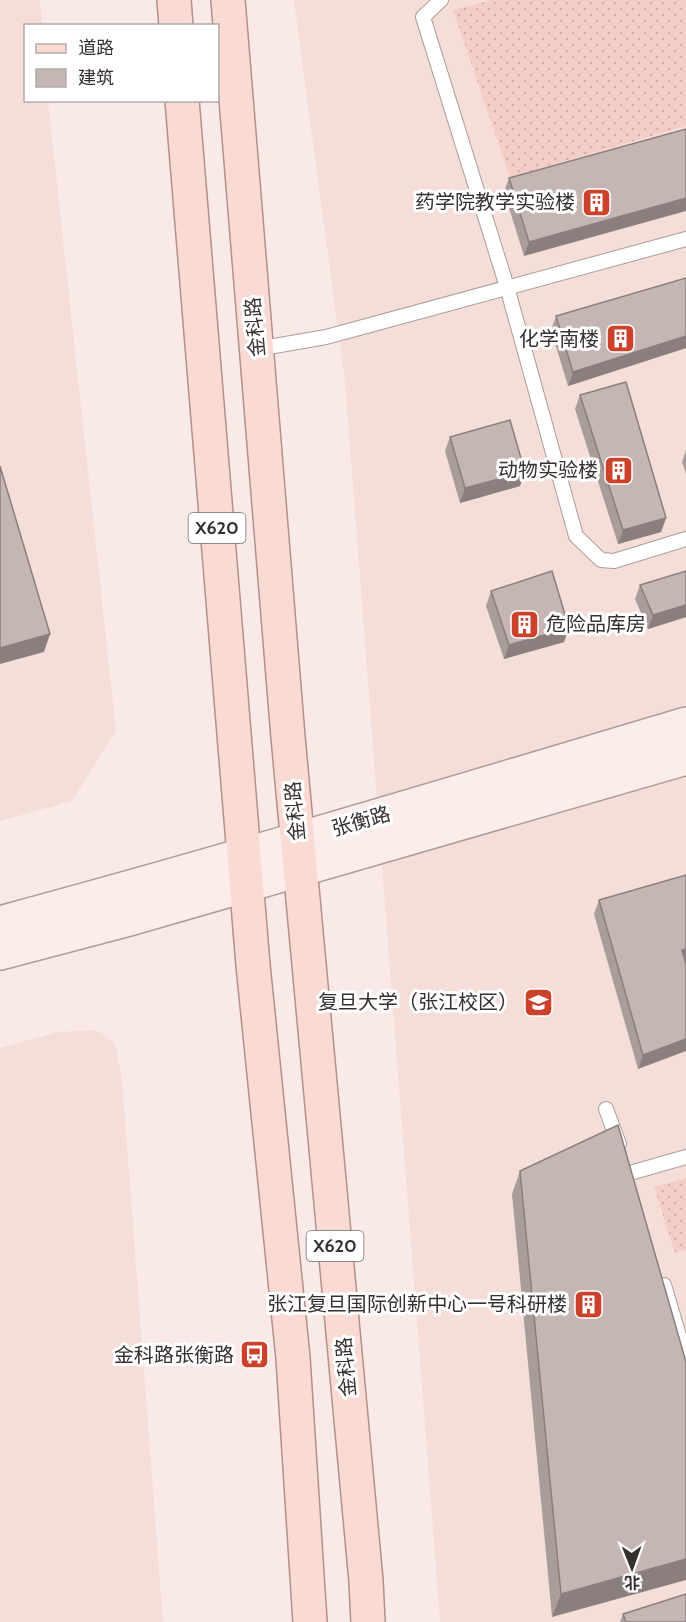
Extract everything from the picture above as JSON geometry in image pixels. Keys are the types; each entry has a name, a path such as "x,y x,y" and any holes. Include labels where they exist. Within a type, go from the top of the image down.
{"main road":[{"path":"174,0 176,24"},
{"name":"金科路","path":"228,0 299,854 368,1622"},
{"name":"X620","path":"182,102 245,870 293,1358 310,1622"},
{"name":"张衡路","path":"0,953 133,918 245,870 686,724"},
{"name":"张衡路","path":"299,854 686,758"},
{"name":"张衡路","path":"0,923 125,889 245,870"}],"lane":[{"path":"441,0 423,17 507,287 576,536 601,560 614,561 686,539"},
{"path":"256,349 326,337 686,239"},
{"path":"606,1109 627,1168 686,1157"},
{"path":"659,1271 686,1359"}],"shaded area":[{"path":"0,0 40,0 42,24 24,24 24,102 48,102 116,731 72,801 0,821"},
{"path":"492,0 686,0 686,126 510,177 453,10"},
{"name":"复旦大学（张江校区）","path":"686,0 686,1622 440,1622 345,382 294,1"},
{"path":"96,1030 115,1044 122,1080 163,1622 0,1622 0,1048 58,1032"},
{"path":"686,1178 686,1250 675,1253 654,1187"}],"building":[{"name":"药学院教学实验楼","path":"686,129 686,198 529,242 509,178"},
{"name":"化学南楼","path":"686,278 686,336 573,372 556,316"},
{"name":"动物实验楼","path":"626,382 666,518 623,530 580,395"},
{"path":"510,420 525,472 465,488 450,437"},
{"path":"0,466 50,634 0,648"},
{"name":"危险品库房","path":"552,571 569,628 509,645 491,591"},
{"path":"686,571 686,605 653,615 640,585"},
{"path":"686,875 686,949 682,950 686,965 686,1039 643,1055 599,900"},
{"name":"张江复旦国际创新中心一号科研楼","path":"618,1125 686,1362 686,1559 561,1594 520,1171"},
{"path":"686,1594 686,1622 626,1622 623,1614"}],"place":[{"name":"药学院教学实验楼","path":"596,202"},
{"name":"化学南楼","path":"620,339"},
{"name":"动物实验楼","path":"619,470"},
{"name":"危险品库房","path":"525,624"},
{"name":"复旦大学（张江校区）","path":"539,1002"},
{"name":"张江复旦国际创新中心一号科研楼","path":"588,1304"},
{"name":"金科路张衡路","path":"255,1355"}]}
